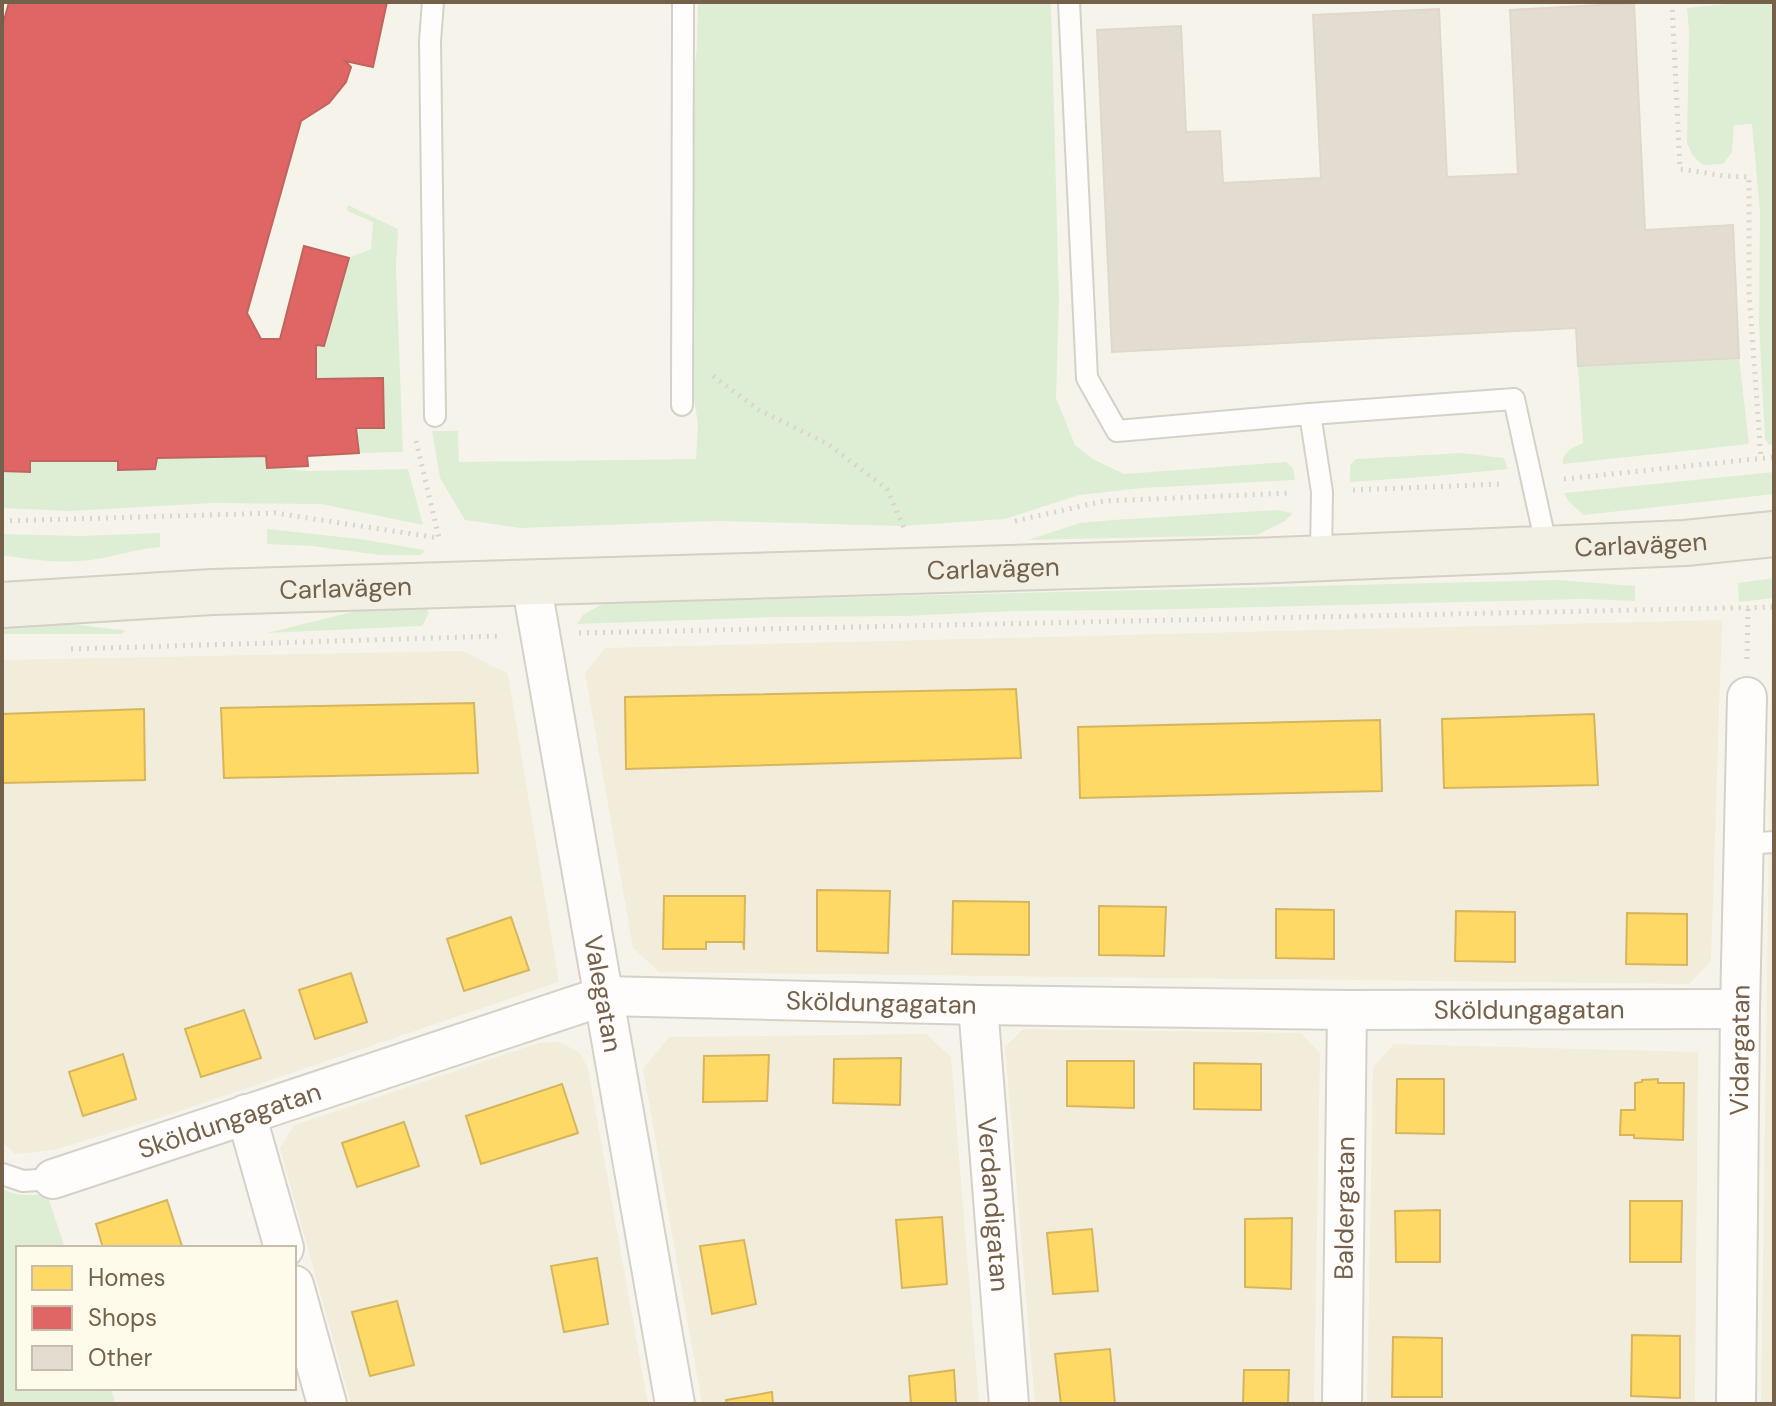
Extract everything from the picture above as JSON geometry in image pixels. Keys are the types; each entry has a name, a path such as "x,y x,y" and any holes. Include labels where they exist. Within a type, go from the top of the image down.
{"main road":[{"name":"Carlavägen","path":"2,605 212,592 1547,549 1685,543 1774,534"},
{"name":"Carlavägen","path":"2,575 212,592"}],"street":[{"name":"Valegatan","path":"531,582 675,1404"},
{"name":"Vidargatan","path":"1736,1404 1740,1009 1759,843 1747,697"},
{"name":"Sköldungagatan","path":"53,1179 604,996 1347,1010 1740,1009"},
{"name":"Verdandigatan","path":"978,1005 1009,1404"},
{"name":"Baldergatan","path":"1342,1404 1347,1010"},
{"path":"246,1114 283,1246"},
{"path":"296,1292 327,1404"}],"lane":[{"path":"433,2 430,41 435,416"},
{"path":"682,405 683,2"},
{"path":"1069,2 1087,378 1117,431 1514,399 1547,549"},
{"path":"1310,414 1322,492 1321,558"},
{"path":"2,1174 23,1181 53,1179"}],"path":[{"path":"1672,2 1680,169 1749,177 1749,293 1761,458"},
{"path":"682,353 759,410 828,444 887,489 909,539"},
{"path":"435,416 414,430 439,538"},
{"path":"1033,517 1104,501 1532,483 1774,457"},
{"path":"2,521 275,513 447,538"},
{"path":"64,649 540,634 1774,607"},
{"path":"1747,697 1748,608"}],"shaded area":[{"path":"1772,618 1774,1404 1761,1404"},
{"path":"1722,620 1711,961 1689,984 659,972 633,948 585,673 605,648"},
{"path":"463,651 508,674 559,982 159,1118 54,1150 15,1154 2,1142 2,660"},
{"path":"1023,1029 1301,1033 1320,1053 1314,1404 1035,1404 1005,1047"},
{"path":"926,1034 951,1057 979,1404 702,1404 643,1069 669,1037"},
{"path":"559,1042 579,1052 588,1068 648,1404 351,1404 280,1148 294,1125 539,1043"},
{"path":"1394,1044 1698,1052 1695,1404 1367,1404 1373,1067"}],"green space":[{"path":"698,2 1051,2 1059,299 1056,398 1075,445 1093,459 1124,474 1286,462 1293,468 1295,480 1142,488 1079,495 1005,519 903,526 716,521 520,528 465,520 440,478 432,431 458,431 459,462 696,459 698,425 690,372 690,114"},
{"path":"1774,2 1774,444 1769,445 1765,439 1759,323 1760,213 1752,124 1734,125 1732,152 1723,164 1703,165 1693,156 1687,143 1687,8"},
{"path":"348,205 398,229 396,267 403,452 359,453 356,428 316,379 316,345 324,345 349,258 371,249 373,222 347,211"},
{"path":"1739,358 1749,444 1563,464 1563,458 1570,449 1583,443 1578,366"},
{"path":"1461,453 1504,458 1508,469 1350,482 1350,465 1356,459"},
{"path":"266,456 274,467 305,471 408,469 423,525 321,504 213,503 70,511 2,508 2,471 29,472 30,461 118,461 119,470 155,469 157,458"},
{"path":"1774,472 1774,494 1584,515 1564,493"},
{"path":"1276,510 1293,513 1285,521 1257,535 1028,540 1080,523"},
{"path":"267,529 425,550 421,555 380,555 267,544"},
{"path":"160,533 160,547 88,560 50,561 2,555 2,534 80,536"},
{"path":"1774,578 1774,598 1739,602 1738,583"},
{"path":"1558,580 1635,586 1635,601 1584,599 1014,611 577,624 583,615 604,603"},
{"path":"425,606 429,613 422,626 267,633 360,610"},
{"path":"2,616 124,630 123,634 2,634"},
{"path":"2,1189 24,1195 47,1194 64,1246 16,1246 16,1390 111,1390 116,1404 2,1404"}],"building: Homes":[{"path":"1016,689 1021,758 626,769 625,697"},
{"path":"474,703 478,773 224,778 221,708"},
{"path":"144,709 145,780 2,783 2,714"},
{"path":"1594,714 1598,785 1444,788 1442,719"},
{"path":"1380,720 1382,791 1080,798 1078,727"},
{"path":"817,890 890,891 888,953 817,951"},
{"path":"664,896 745,896 744,950 743,942 706,942 706,949 663,949"},
{"path":"953,901 1029,902 1029,955 952,954"},
{"path":"1099,906 1166,907 1164,956 1099,955"},
{"path":"1276,909 1334,910 1334,959 1276,958"},
{"path":"1456,911 1515,912 1515,962 1455,961"},
{"path":"1627,913 1687,914 1687,965 1626,964"},
{"path":"511,917 529,970 464,991 447,939"},
{"path":"351,973 367,1022 315,1039 299,990"},
{"path":"244,1010 261,1058 201,1077 185,1029"},
{"path":"123,1054 136,1099 83,1116 69,1072"},
{"path":"769,1055 767,1101 703,1102 704,1056"},
{"path":"901,1058 900,1105 833,1103 834,1059"},
{"path":"1067,1061 1134,1061 1134,1108 1067,1106"},
{"path":"1194,1063 1261,1064 1261,1110 1194,1109"},
{"path":"1397,1079 1444,1079 1444,1134 1396,1133"},
{"path":"1658,1079 1658,1083 1684,1083 1683,1140 1620,1135 1621,1110 1635,1110 1635,1083"},
{"path":"562,1084 578,1133 481,1164 466,1116"},
{"path":"404,1122 419,1166 357,1187 342,1143"},
{"path":"167,1200 182,1246 102,1246 96,1224"},
{"path":"1630,1201 1682,1201 1681,1262 1630,1262"},
{"path":"1440,1210 1440,1262 1396,1262 1395,1211"},
{"path":"942,1217 947,1284 902,1288 896,1220"},
{"path":"1292,1218 1291,1289 1245,1287 1245,1219"},
{"path":"1092,1229 1098,1291 1053,1294 1047,1233"},
{"path":"744,1240 756,1304 712,1314 700,1246"},
{"path":"597,1258 608,1324 564,1332 551,1266"},
{"path":"397,1301 414,1365 370,1376 352,1312"},
{"path":"1632,1335 1680,1336 1680,1398 1631,1396"},
{"path":"1393,1337 1442,1338 1442,1397 1392,1397"},
{"path":"1110,1349 1115,1404 1061,1404 1055,1354"},
{"path":"954,1370 956,1404 911,1404 909,1376"},
{"path":"1244,1370 1289,1370 1288,1404 1243,1404"},
{"path":"772,1392 773,1404 727,1404 726,1400"}],"building: Shops":[{"path":"9,2 387,2 373,67 345,61 351,67 346,82 329,103 301,121 247,313 261,339 280,339 304,246 349,258 324,346 316,345 316,379 383,378 384,428 356,428 359,453 307,456 308,466 267,468 266,456 157,458 155,469 118,470 118,461 30,461 30,472 2,471 2,28"}],"building: Other":[{"path":"1634,3 1645,230 1733,225 1739,358 1578,366 1576,328 1112,352 1097,30 1181,26 1186,132 1220,131 1223,183 1321,178 1313,15 1439,9 1447,177 1518,174 1510,10"}]}
